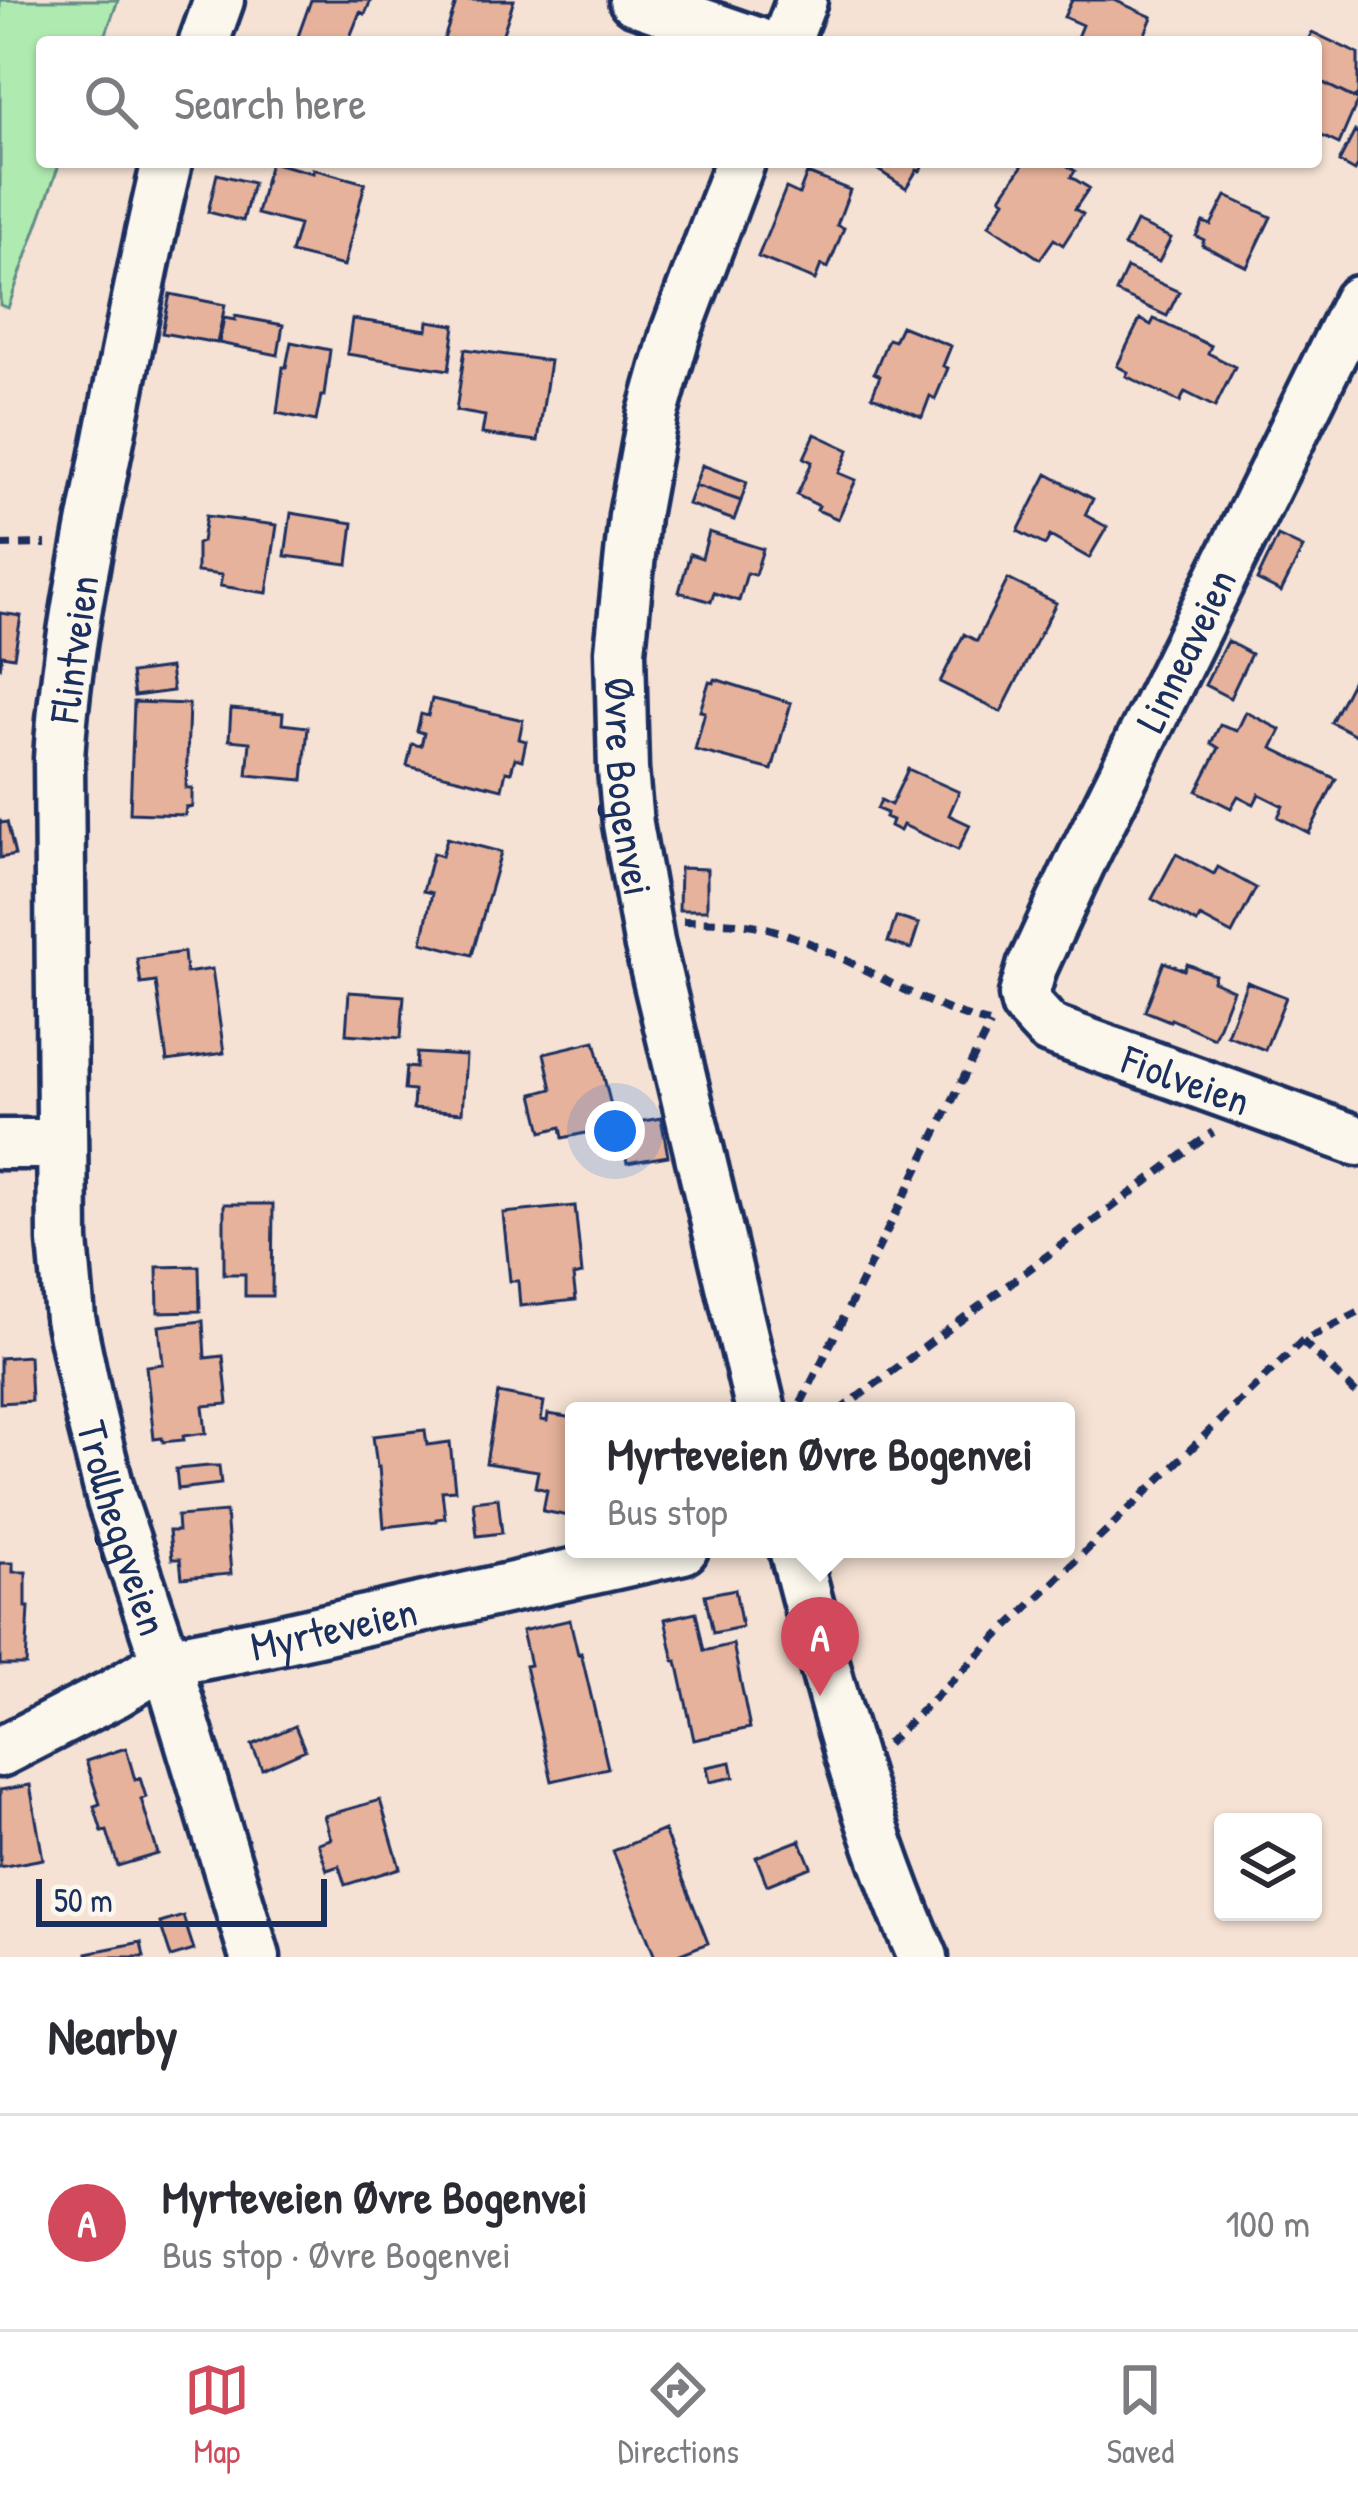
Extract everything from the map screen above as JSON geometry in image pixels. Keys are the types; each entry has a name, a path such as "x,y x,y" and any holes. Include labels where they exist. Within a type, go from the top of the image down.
{"street":[{"path":"206,36 219,0"},
{"path":"634,0 739,36"},
{"path":"788,36 802,0"},
{"name":"Flintveien","path":"61,1144 59,759 64,692 120,382 166,168"},
{"name":"Øvre Bogenvei","path":"738,168 676,332 653,413 634,516 620,651 628,824 645,919 759,1402"},
{"name":"Linneaveien","path":"1026,1004 1032,967 1080,863 1358,301"},
{"name":"Fiolveien","path":"1026,1004 1049,1028 1358,1141"},
{"path":"0,1144 61,1144"},
{"name":"Trollheggveien","path":"61,1144 63,1241 74,1337 112,1501 255,1957"},
{"name":"Myrteveien","path":"0,1751 166,1662 643,1558"},
{"path":"796,1558 852,1763 899,1903 923,1957"}],"path":[{"path":"645,919 764,927 825,950 958,1016 991,1023 802,1402"},
{"path":"851,1402 1252,1103"},
{"path":"852,1763 879,1752 1302,1341 1358,1313"},
{"path":"1302,1341 1358,1395"}],"green space":[{"path":"0,0 118,0 105,36 36,36 36,168 58,168 8,308 0,305"}],"building":[{"path":"311,0 371,0 350,36 298,36"},
{"path":"457,0 514,0 502,36 445,36"},
{"path":"1072,0 1114,0 1152,17 1145,34 1150,36 1077,36 1082,25 1064,17"},
{"path":"1322,37 1358,54 1355,99 1322,82"},
{"path":"1322,82 1358,100 1339,144 1322,136"},
{"path":"1355,131 1358,165 1355,171 1339,162"},
{"path":"268,168 313,173 313,169 365,183 344,266 291,253 299,225 257,214"},
{"path":"875,168 922,168 906,188"},
{"path":"1021,168 1071,168 1075,171 1071,177 1089,188 1075,209 1083,214 1063,245 1054,239 1040,259 989,225 1005,200 1001,197"},
{"path":"807,173 850,190 837,225 844,228 828,268 821,265 815,280 758,257 786,188 799,194"},
{"path":"217,174 253,183 243,221 208,212"},
{"path":"1226,196 1271,217 1247,267 1202,245 1204,240 1196,236 1203,222 1211,225"},
{"path":"1136,222 1171,238 1159,262 1124,246"},
{"path":"1127,268 1179,292 1167,316 1116,292"},
{"path":"170,294 225,305 217,343 162,333"},
{"path":"235,316 283,325 278,355 219,343 224,318 235,320"},
{"path":"352,319 427,330 428,321 455,325 449,370 347,354"},
{"path":"1140,319 1151,325 1154,319 1211,346 1208,353 1235,367 1215,407 1185,392 1180,402 1126,376 1128,372 1117,366"},
{"path":"901,326 951,346 943,366 948,368 922,417 872,396 880,376 874,373 888,339 894,341"},
{"path":"291,342 330,350 316,421 277,413"},
{"path":"465,349 550,361 538,441 482,434 485,416 456,411"},
{"path":"815,434 849,450 839,473 856,480 838,519 797,495 812,462 804,458"},
{"path":"702,465 747,482 741,501 695,485"},
{"path":"1047,474 1093,499 1085,515 1107,527 1089,558 1050,536 1045,545 1018,531"},
{"path":"695,485 741,501 734,520 688,504"},
{"path":"291,513 353,523 348,564 285,556"},
{"path":"206,516 277,525 267,593 220,586 222,575 197,572 197,544 202,542"},
{"path":"709,532 763,549 755,575 747,573 739,601 714,593 711,602 679,592 690,554 702,558"},
{"path":"1278,536 1303,548 1281,592 1257,580"},
{"path":"1008,579 1056,603 1001,712 940,682 964,634 977,641"},
{"path":"0,613 21,616 14,657 2,655 0,669"},
{"path":"1227,641 1251,654 1230,698 1205,685"},
{"path":"170,668 173,691 134,696 131,673"},
{"path":"1358,670 1358,736 1331,722"},
{"path":"715,679 791,703 772,770 695,750 705,712 700,711 709,682"},
{"path":"432,699 523,720 522,760 515,758 511,772 506,771 502,789 407,766 412,744 421,746 424,733 417,731"},
{"path":"134,702 189,704 186,788 192,788 192,807 186,807 185,815 130,813"},
{"path":"231,709 283,713 282,724 308,727 303,780 247,775 250,742 229,740"},
{"path":"1246,712 1281,730 1272,748 1336,779 1309,833 1278,817 1283,806 1259,794 1254,804 1238,796 1231,808 1197,791 1219,748 1211,743 1220,725 1237,731"},
{"path":"908,769 959,792 949,815 970,825 958,850 903,825 900,831 890,826 887,813 877,809 881,800 891,805"},
{"path":"0,819 7,822 15,855 0,858"},
{"path":"447,838 501,852 472,955 422,942 432,893 423,891 433,853 442,856"},
{"path":"1176,854 1214,874 1218,867 1256,888 1232,934 1200,917 1197,923 1152,899"},
{"path":"680,868 707,869 707,910 679,910"},
{"path":"896,917 919,924 911,949 888,942"},
{"path":"184,952 186,973 212,969 224,1053 167,1061 156,982 141,984 137,959"},
{"path":"1164,962 1184,970 1187,964 1215,975 1213,981 1233,990 1214,1038 1145,1011"},
{"path":"1247,982 1286,997 1265,1050 1227,1035"},
{"path":"349,992 404,996 401,1038 346,1034"},
{"path":"595,1041 616,1126 563,1138 561,1127 542,1132 533,1094 552,1089 544,1053"},
{"path":"417,1053 466,1056 462,1113 413,1109 414,1091 404,1090 406,1067 416,1068"},
{"path":"661,1118 668,1156 627,1163 620,1125"},
{"path":"224,1204 273,1204 272,1296 245,1296 245,1274 224,1274"},
{"path":"575,1206 582,1274 573,1276 576,1300 520,1306 518,1281 510,1281 503,1213"},
{"path":"199,1266 200,1311 158,1312 157,1267"},
{"path":"203,1321 205,1358 223,1356 228,1404 203,1406 206,1433 183,1436 184,1440 154,1439 146,1366 163,1364 159,1326"},
{"path":"29,1356 31,1401 0,1403 0,1358"},
{"path":"498,1393 544,1402 541,1420 547,1421 548,1414 565,1417 565,1515 543,1511 547,1490 535,1487 538,1471 486,1463"},
{"path":"425,1430 427,1445 450,1442 455,1490 442,1491 445,1518 384,1527 373,1436"},
{"path":"219,1466 221,1484 178,1489 176,1469"},
{"path":"498,1498 502,1533 477,1536 473,1501"},
{"path":"226,1512 231,1574 182,1578 180,1559 172,1559 169,1531 178,1531 177,1516"},
{"path":"0,1563 13,1563 13,1572 26,1572 26,1665 0,1665"},
{"path":"735,1589 742,1627 713,1633 705,1595"},
{"path":"696,1612 704,1651 733,1644 750,1728 694,1740 665,1619"},
{"path":"570,1620 608,1768 552,1781 525,1666 530,1665 522,1631"},
{"path":"295,1726 305,1750 262,1769 252,1745"},
{"path":"126,1748 135,1780 140,1778 146,1797 141,1799 158,1854 118,1866 94,1806 100,1804 86,1761"},
{"path":"731,1762 734,1777 710,1782 707,1767"},
{"path":"30,1785 43,1859 0,1867 0,1790"},
{"path":"380,1800 400,1868 345,1885 339,1866 327,1870 318,1843 331,1839 324,1816"},
{"path":"664,1830 708,1943 673,1957 655,1957 613,1851"},
{"path":"800,1840 811,1867 767,1885 756,1857"},
{"path":"183,1916 194,1950 171,1957 160,1923"},
{"path":"141,1942 144,1957 88,1957 87,1953"}],"place":[{"name":"Myrteveien Øvre Bogenvei","path":"820,1696"}]}
